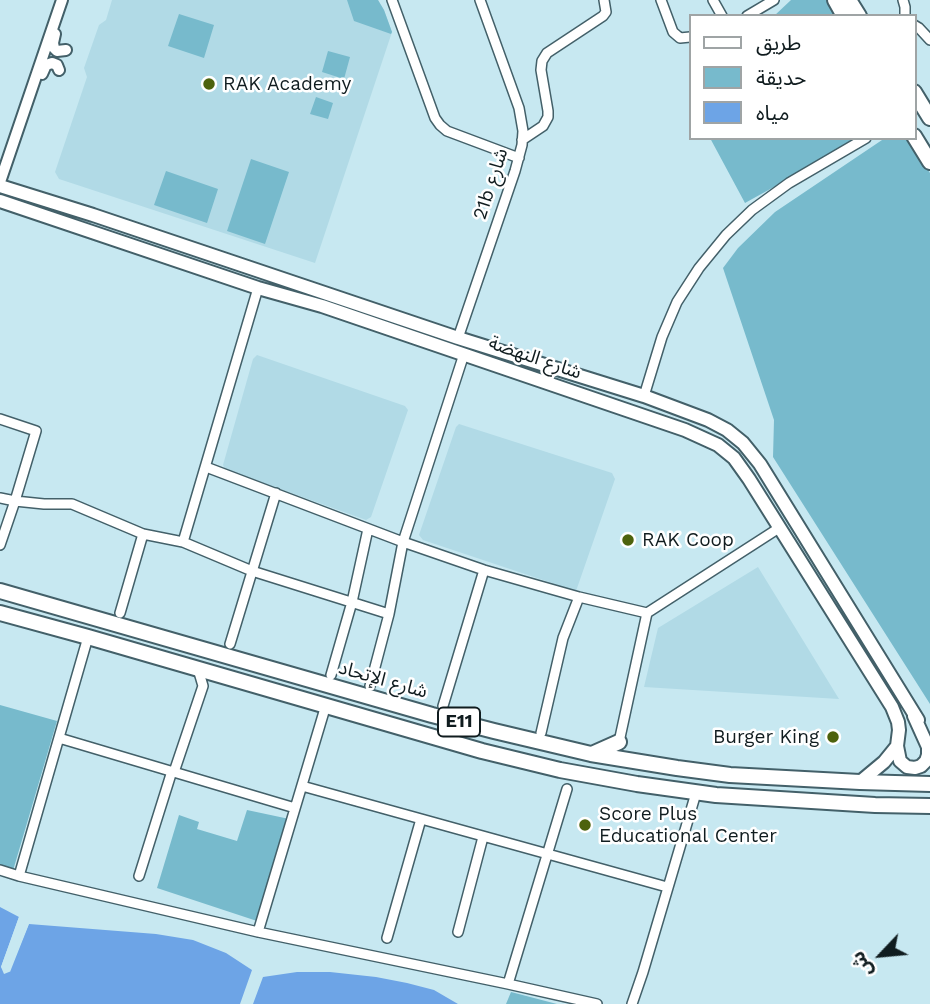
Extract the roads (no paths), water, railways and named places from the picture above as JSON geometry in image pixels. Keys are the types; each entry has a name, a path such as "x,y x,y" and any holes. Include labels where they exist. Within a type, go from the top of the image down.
{"main road":[{"path":"922,101 930,118"},
{"path":"916,139 930,162"},
{"name":"شارع النهضة","path":"0,184 458,338 644,396 727,430 743,443 760,464 914,716"},
{"name":"شارع النهضة","path":"0,201 464,354 685,430 718,445 734,458 749,479 892,707 898,722 897,746"},
{"path":"322,306 356,315 360,313 359,305"},
{"name":"شارع الإتحاد","path":"0,591 330,678 382,700 494,732 591,754 730,775 930,784"},
{"name":"شارع الإتحاد","path":"0,613 482,751 560,770 716,795 930,806"},
{"path":"369,717 385,712 386,706 382,700"},
{"path":"914,716 930,735"},
{"path":"897,746 900,761 907,767 915,768 926,761 928,747 914,716"},
{"path":"591,754 620,742"},
{"path":"860,782 884,762 897,746"}],"street":[{"path":"63,0 64,7 53,43 57,51 66,50"},
{"path":"0,184 63,0"},
{"path":"392,0 435,118 440,125 447,131 519,158"},
{"name":"21b شارع","path":"458,338 519,158 523,131 519,108 480,0"},
{"path":"522,140 543,126 548,117 542,61 547,53 603,16 606,12 604,0"},
{"path":"661,0 673,32 680,38 688,37"},
{"path":"750,14 774,0"},
{"path":"916,26 930,40"},
{"path":"13,146 21,141 46,65 52,63 57,65 59,70"},
{"path":"644,396 662,337 677,302 699,268 726,235 752,210 789,183 863,140"},
{"path":"183,542 258,288"},
{"path":"370,686 389,614 403,542 464,354"},
{"path":"0,419 36,431 0,545"},
{"path":"206,467 403,542 484,569 579,597 647,613"},
{"path":"230,645 276,493"},
{"path":"0,498 44,505 72,504 144,534 183,542 252,571 389,614"},
{"path":"620,742 647,613 779,528"},
{"path":"330,678 352,602 368,529"},
{"path":"120,612 144,534"},
{"path":"443,706 484,569"},
{"path":"541,733 563,638 579,597"},
{"path":"19,877 88,637"},
{"path":"139,876 202,686 198,669"},
{"path":"258,932 326,705"},
{"path":"59,738 295,808"},
{"path":"302,786 667,887"},
{"path":"508,984 567,789"},
{"path":"632,1004 696,793"},
{"path":"387,938 421,819"},
{"path":"458,932 483,837"},
{"path":"0,870 19,877 258,932 597,1004"}],"water":[{"path":"0,907 19,917 1,967 10,972 29,924 156,934 193,940 226,953 252,970 240,1004 0,1004"},
{"path":"297,972 330,972 407,983 434,990 458,1004 253,1004 263,977"}],"place":[{"name":"RAK Academy","path":"209,84"},
{"name":"RAK Coop","path":"628,540"},
{"name":"Burger King","path":"833,737"},
{"name":"Score Plus Educational Center","path":"585,825"}]}
